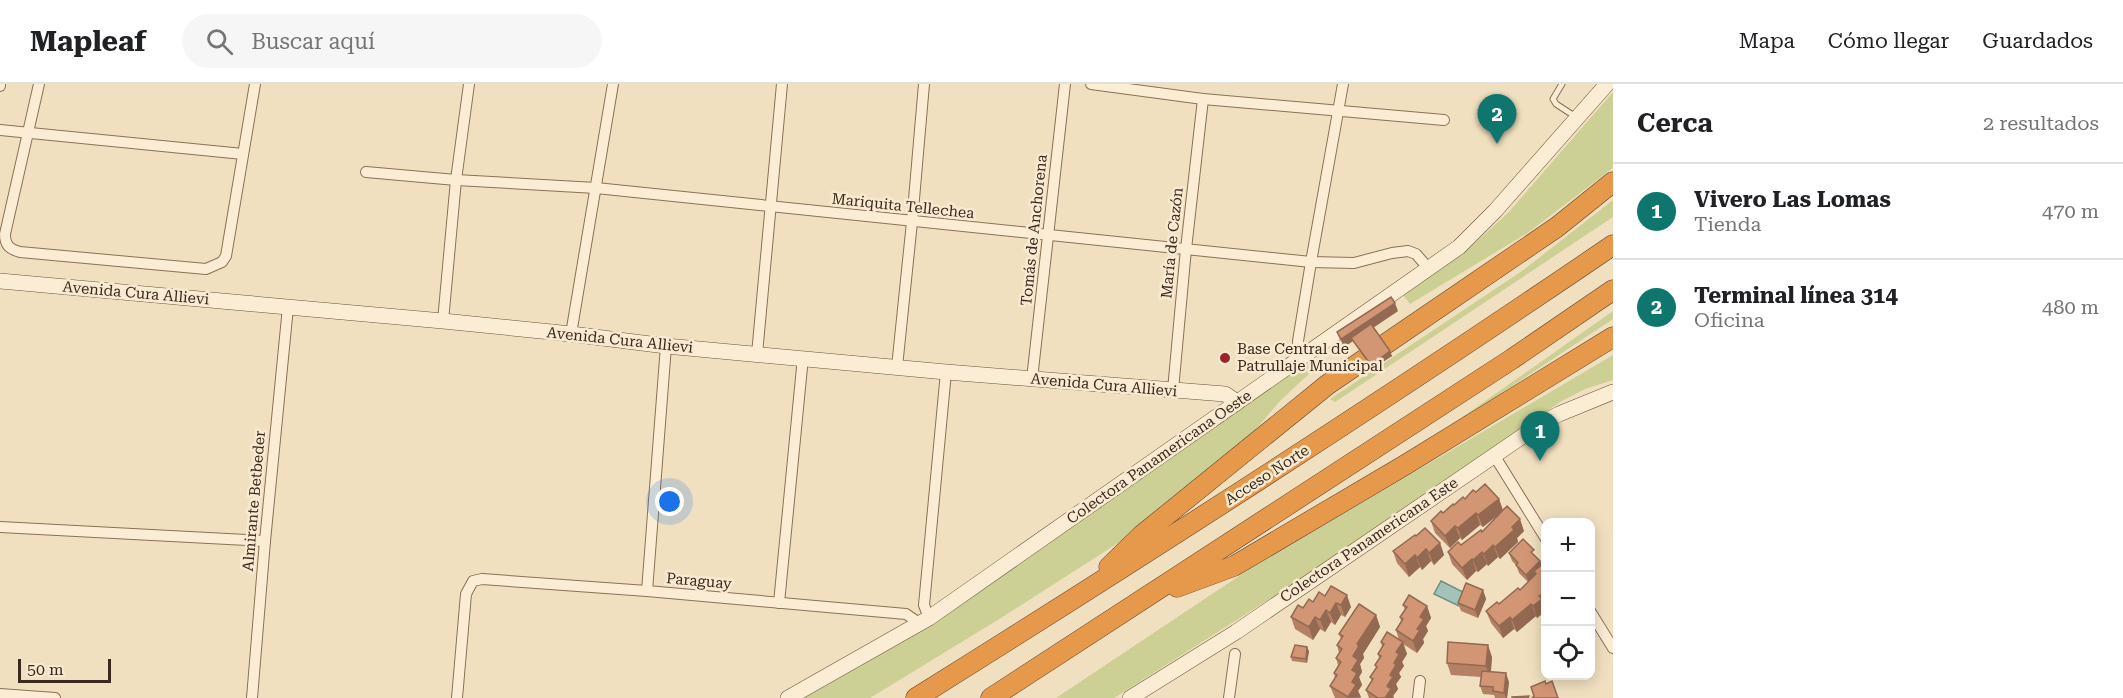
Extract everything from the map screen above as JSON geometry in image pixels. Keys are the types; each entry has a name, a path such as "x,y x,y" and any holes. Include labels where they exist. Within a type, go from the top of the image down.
{"highway":[{"path":"1384,345 1557,227 1613,182"},
{"name":"Acceso Norte","path":"916,698 1079,596 1491,328 1613,245"},
{"path":"991,698 1512,359 1613,290"},
{"path":"1146,598 1234,566 1405,465 1613,337"},
{"path":"1079,596 1142,535 1365,359"}],"street":[{"path":"39,84 5,234 5,241 12,250 206,269 222,262 226,255 255,84"},
{"path":"443,321 456,180 469,84"},
{"path":"571,334 613,84"},
{"path":"757,354 782,84"},
{"path":"897,367 924,84"},
{"name":"Tomás de Anchorena","path":"1032,379 1065,84"},
{"path":"1091,84 1203,99 1444,120"},
{"path":"1299,357 1298,341 1343,84"},
{"name":"Colectora Panamericana Oeste","path":"788,698 924,620 1459,247 1475,232 1606,84"},
{"name":"María de Cazón","path":"1173,390 1203,99"},
{"path":"0,130 243,154"},
{"name":"Mariquita Tellechea","path":"366,172 596,188 1311,262 1354,263 1392,253 1408,252 1416,254 1429,269"},
{"name":"Avenida Cura Allievi","path":"0,281 443,321 666,346 946,372 1225,394 1237,402"},
{"name":"Almirante Betbeder","path":"252,698 288,307"},
{"path":"647,591 666,346"},
{"path":"779,603 803,357"},
{"path":"924,620 946,372"},
{"name":"Colectora Panamericana Este","path":"1130,698 1236,632 1494,455 1559,414 1613,392"},
{"path":"1494,455 1541,532"},
{"path":"0,527 265,541"},
{"name":"Paraguay","path":"457,698 466,594 473,581 482,579 906,614 924,620"},
{"path":"1595,619 1613,648"},
{"path":"1229,698 1235,654"},
{"path":"1418,698 1420,681"},
{"path":"0,693 56,698"}],"lane":[{"path":"1562,84 1553,99 1556,104 1577,117"}],"green space":[{"path":"1613,92 1613,168 1529,232 1410,304 1403,295 1467,250 1508,213"},
{"path":"1613,200 1613,217 1335,402 1330,399 1522,271"},
{"path":"1613,311 1613,319 1403,459"},
{"path":"1613,355 1613,380 1585,389 1560,402 1290,586 1114,698 1056,698 1248,570"},
{"path":"1305,360 1311,372 1279,402 1253,433 1157,518 1001,618 870,698 798,698"}],"water":[{"path":"1441,581 1465,593 1459,606 1434,594"}],"building":[{"path":"1391,297 1395,303 1341,339 1337,332"},
{"path":"1371,324 1390,351 1371,365 1351,338"},
{"path":"1485,484 1499,499 1478,515 1476,513 1458,528 1455,526 1445,536 1431,521 1441,511 1443,513 1463,497 1465,499 1473,490 1476,492"},
{"path":"1507,506 1520,519 1512,527 1514,530 1495,547 1493,545 1484,554 1482,552 1462,568 1448,552 1458,542 1461,545 1481,530 1482,532"},
{"path":"1425,528 1440,543 1429,553 1426,549 1417,558 1415,555 1405,564 1393,551"},
{"path":"1523,539 1534,550 1531,552 1540,561 1526,575 1509,553"},
{"path":"1541,565 1541,594 1539,596 1541,600 1533,606 1531,604 1512,620 1510,617 1499,626 1486,611 1497,602 1499,604 1518,588 1520,590 1536,574 1534,571"},
{"path":"1466,583 1483,590 1475,610 1458,603"},
{"path":"1331,586 1347,595 1341,605 1336,603 1330,613 1326,610 1320,620 1315,617 1309,627 1291,617 1298,605 1303,608 1309,599 1313,602 1319,592 1325,596"},
{"path":"1409,595 1427,606 1420,617 1424,619 1417,629 1420,630 1413,641 1396,630 1403,619 1400,617 1407,607 1403,605"},
{"path":"1359,604 1376,615 1357,644 1359,646 1353,656 1358,660 1352,670 1357,673 1352,682 1356,685 1348,697 1330,686 1341,662 1336,658 1342,649 1337,645 1343,636 1339,634"},
{"path":"1387,632 1403,642 1396,652 1399,654 1390,675 1393,677 1387,686 1391,689 1385,698 1378,698 1366,690 1373,679 1370,677 1377,667 1375,665 1381,656 1378,654 1384,644 1381,642"},
{"path":"1448,642 1488,645 1486,666 1447,663"},
{"path":"1295,645 1307,647 1306,659 1291,657"},
{"path":"1482,671 1506,673 1504,693 1493,691 1493,687 1480,686"},
{"path":"1545,681 1546,684 1552,681 1558,698 1532,698 1534,696 1531,687"},
{"path":"1529,696 1528,698 1512,698 1512,697"}],"place":[{"name":"Terminal línea 314","path":"1497,144"},
{"name":"Base Central de Patrullaje Municipal","path":"1225,358"},
{"name":"Vivero Las Lomas","path":"1540,461"}]}
